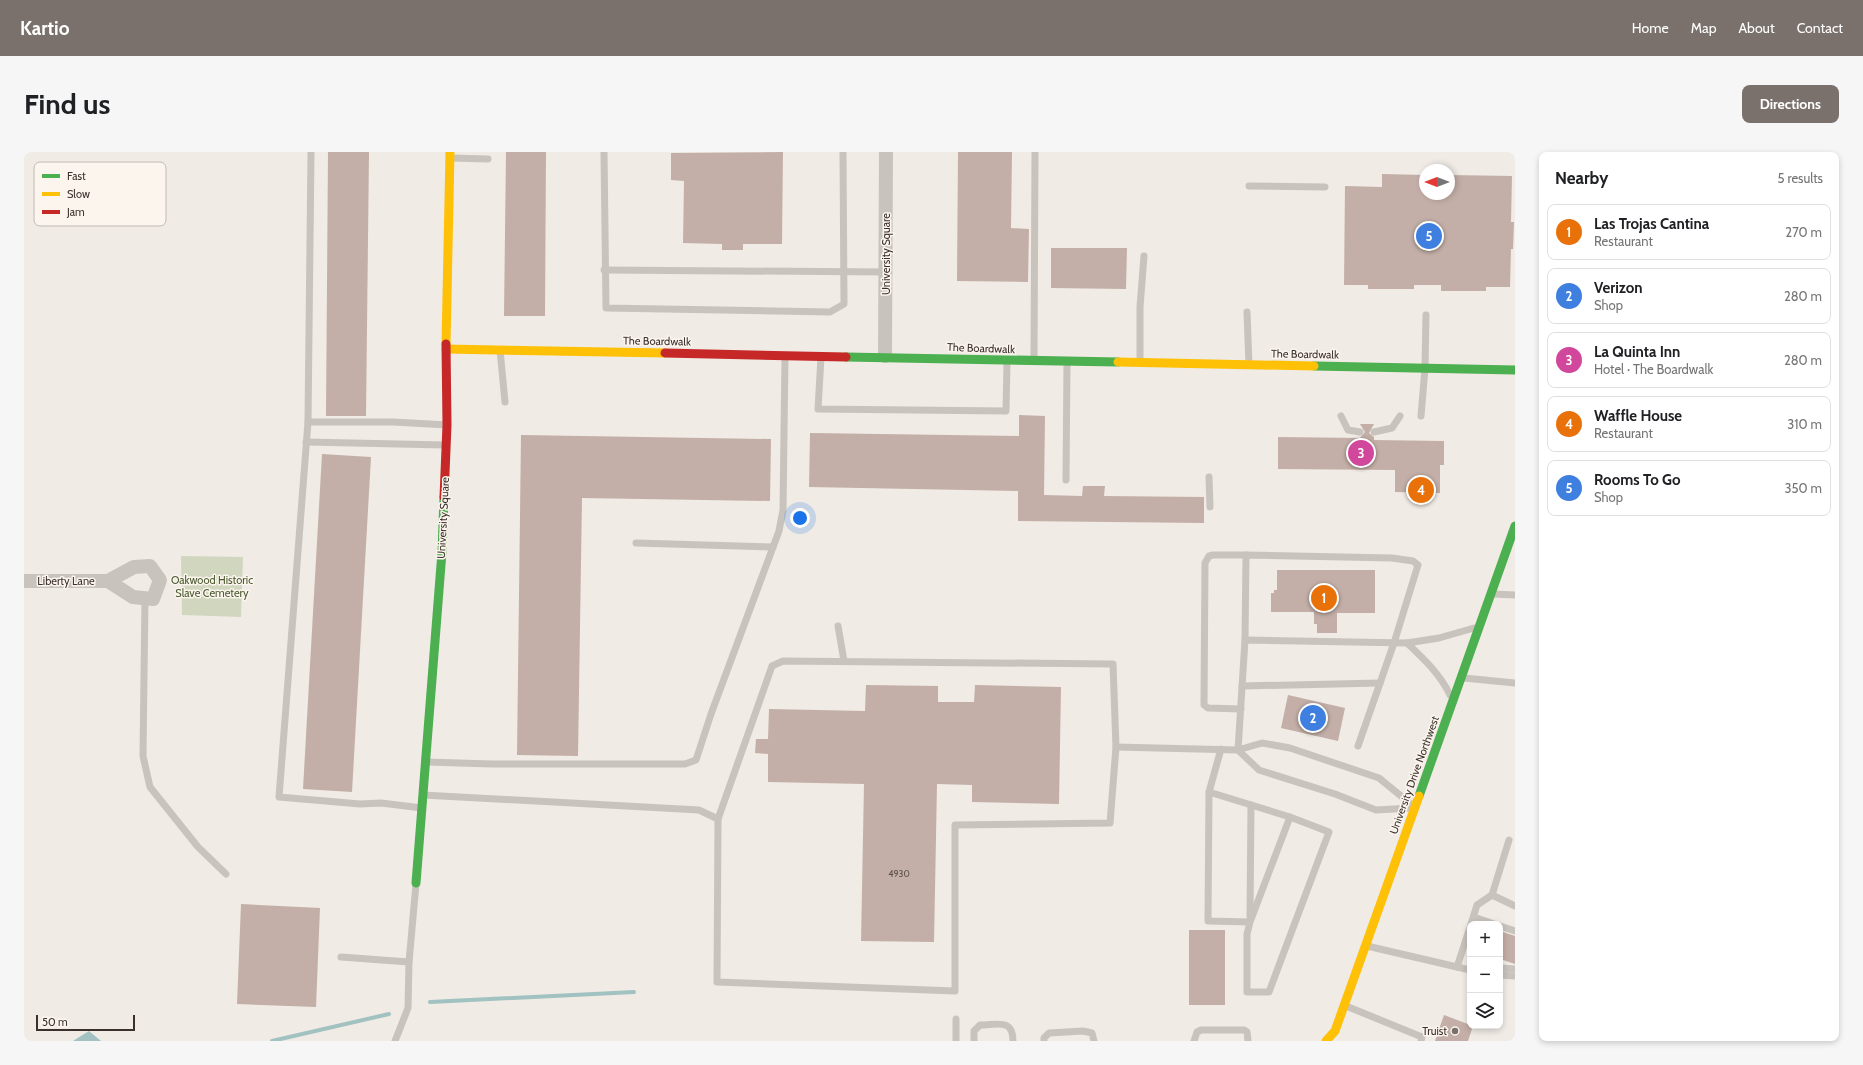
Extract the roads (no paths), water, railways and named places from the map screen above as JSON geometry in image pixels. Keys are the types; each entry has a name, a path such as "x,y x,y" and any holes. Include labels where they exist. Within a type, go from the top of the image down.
{"main road":[{"name":"University Square","path":"416,883 442,552 447,445 446,349 450,155"},
{"name":"The Boardwalk","path":"446,349 885,356 1008,361 1515,370"},
{"name":"University Drive Northwest","path":"1326,1041 1335,1031 1515,526"},
{"path":"1335,1031 1337,1041"}],"street":[{"name":"University Square","path":"885,356 886,152"},
{"path":"150,566 160,580 153,599 145,598 133,597 108,580 134,567 150,566"},
{"name":"Liberty Lane","path":"24,581 108,580"}],"lane":[{"path":"311,152 308,422 279,797 422,808"},
{"path":"604,152 604,270 606,308 830,312 844,304 845,270 843,152"},
{"path":"1034,361 1035,152"},
{"path":"450,155 488,159"},
{"path":"1249,186 1325,188"},
{"path":"1140,363 1140,307 1144,256"},
{"path":"604,270 845,270 886,272"},
{"path":"1247,312 1249,365"},
{"path":"1421,416 1425,368 1426,315"},
{"path":"500,350 505,402"},
{"path":"426,762 492,764 685,764 696,760 711,714 779,531 783,510 785,355"},
{"path":"822,355 818,409 1006,411 1008,361"},
{"path":"1066,480 1067,362"},
{"path":"1341,416 1348,430 1360,432"},
{"path":"1374,432 1392,428 1400,416"},
{"path":"308,422 392,422 447,425"},
{"path":"306,442 447,445"},
{"path":"1209,477 1210,506"},
{"path":"636,543 773,546"},
{"path":"1238,750 1245,640 1246,554"},
{"path":"1241,709 1208,708 1204,705 1205,563 1209,556 1246,554 1392,558 1413,561 1418,566 1394,643 1358,746"},
{"path":"1491,594 1515,594"},
{"path":"145,598 143,756 150,787 198,847 226,874"},
{"path":"838,626 844,661"},
{"path":"1245,640 1407,643 1439,638 1480,626"},
{"path":"1407,643 1445,684 1453,702"},
{"path":"783,661 1113,664 1116,747 1110,823 955,825 955,991 717,982 718,819 772,666 783,661"},
{"path":"1462,678 1515,684"},
{"path":"1242,686 1380,683"},
{"path":"1116,747 1238,750 1262,743 1290,748 1379,778 1415,808"},
{"path":"1222,749 1209,792 1208,921 1250,922"},
{"path":"1238,750 1259,770 1335,794 1376,810 1415,808"},
{"path":"1209,792 1290,817 1329,832 1269,992 1247,992 1247,934 1250,922 1290,817"},
{"path":"423,795 699,810 718,819"},
{"path":"1250,922 1251,805"},
{"path":"1472,920 1477,905 1492,895 1509,840"},
{"path":"395,1041 408,1008 409,962 416,883"},
{"path":"1492,895 1515,906"},
{"path":"1503,927 1515,931"},
{"path":"1457,967 1467,936"},
{"path":"1365,945 1467,969"},
{"path":"341,957 409,962"},
{"path":"1503,968 1515,969"},
{"path":"1503,975 1515,976"},
{"path":"1344,1005 1422,1038 1421,1041"},
{"path":"956,1019 956,1041"},
{"path":"974,1041 974,1031 980,1025 1006,1024 1010,1026 1013,1031 1013,1041"},
{"path":"1194,1041 1197,1032 1201,1030 1244,1030 1247,1032 1248,1041"},
{"path":"1044,1041 1044,1038 1049,1033 1083,1031 1092,1033 1094,1041"}],"water":[{"path":"89,1031 101,1041 73,1041"}],"waterway":[{"path":"430,1002 634,992"},
{"path":"272,1041 389,1014"}],"place":[{"name":"Rooms To Go","path":"1429,236"},
{"name":"La Quinta Inn","path":"1361,453"},
{"name":"Waffle House","path":"1421,490"},
{"name":"Las Trojas Cantina","path":"1324,598"},
{"name":"Verizon","path":"1313,718"},
{"name":"Truist","path":"1455,1031"}],"park label":[{"name":"Oakwood Historic Slave Cemetery","path":"212,586"}]}
